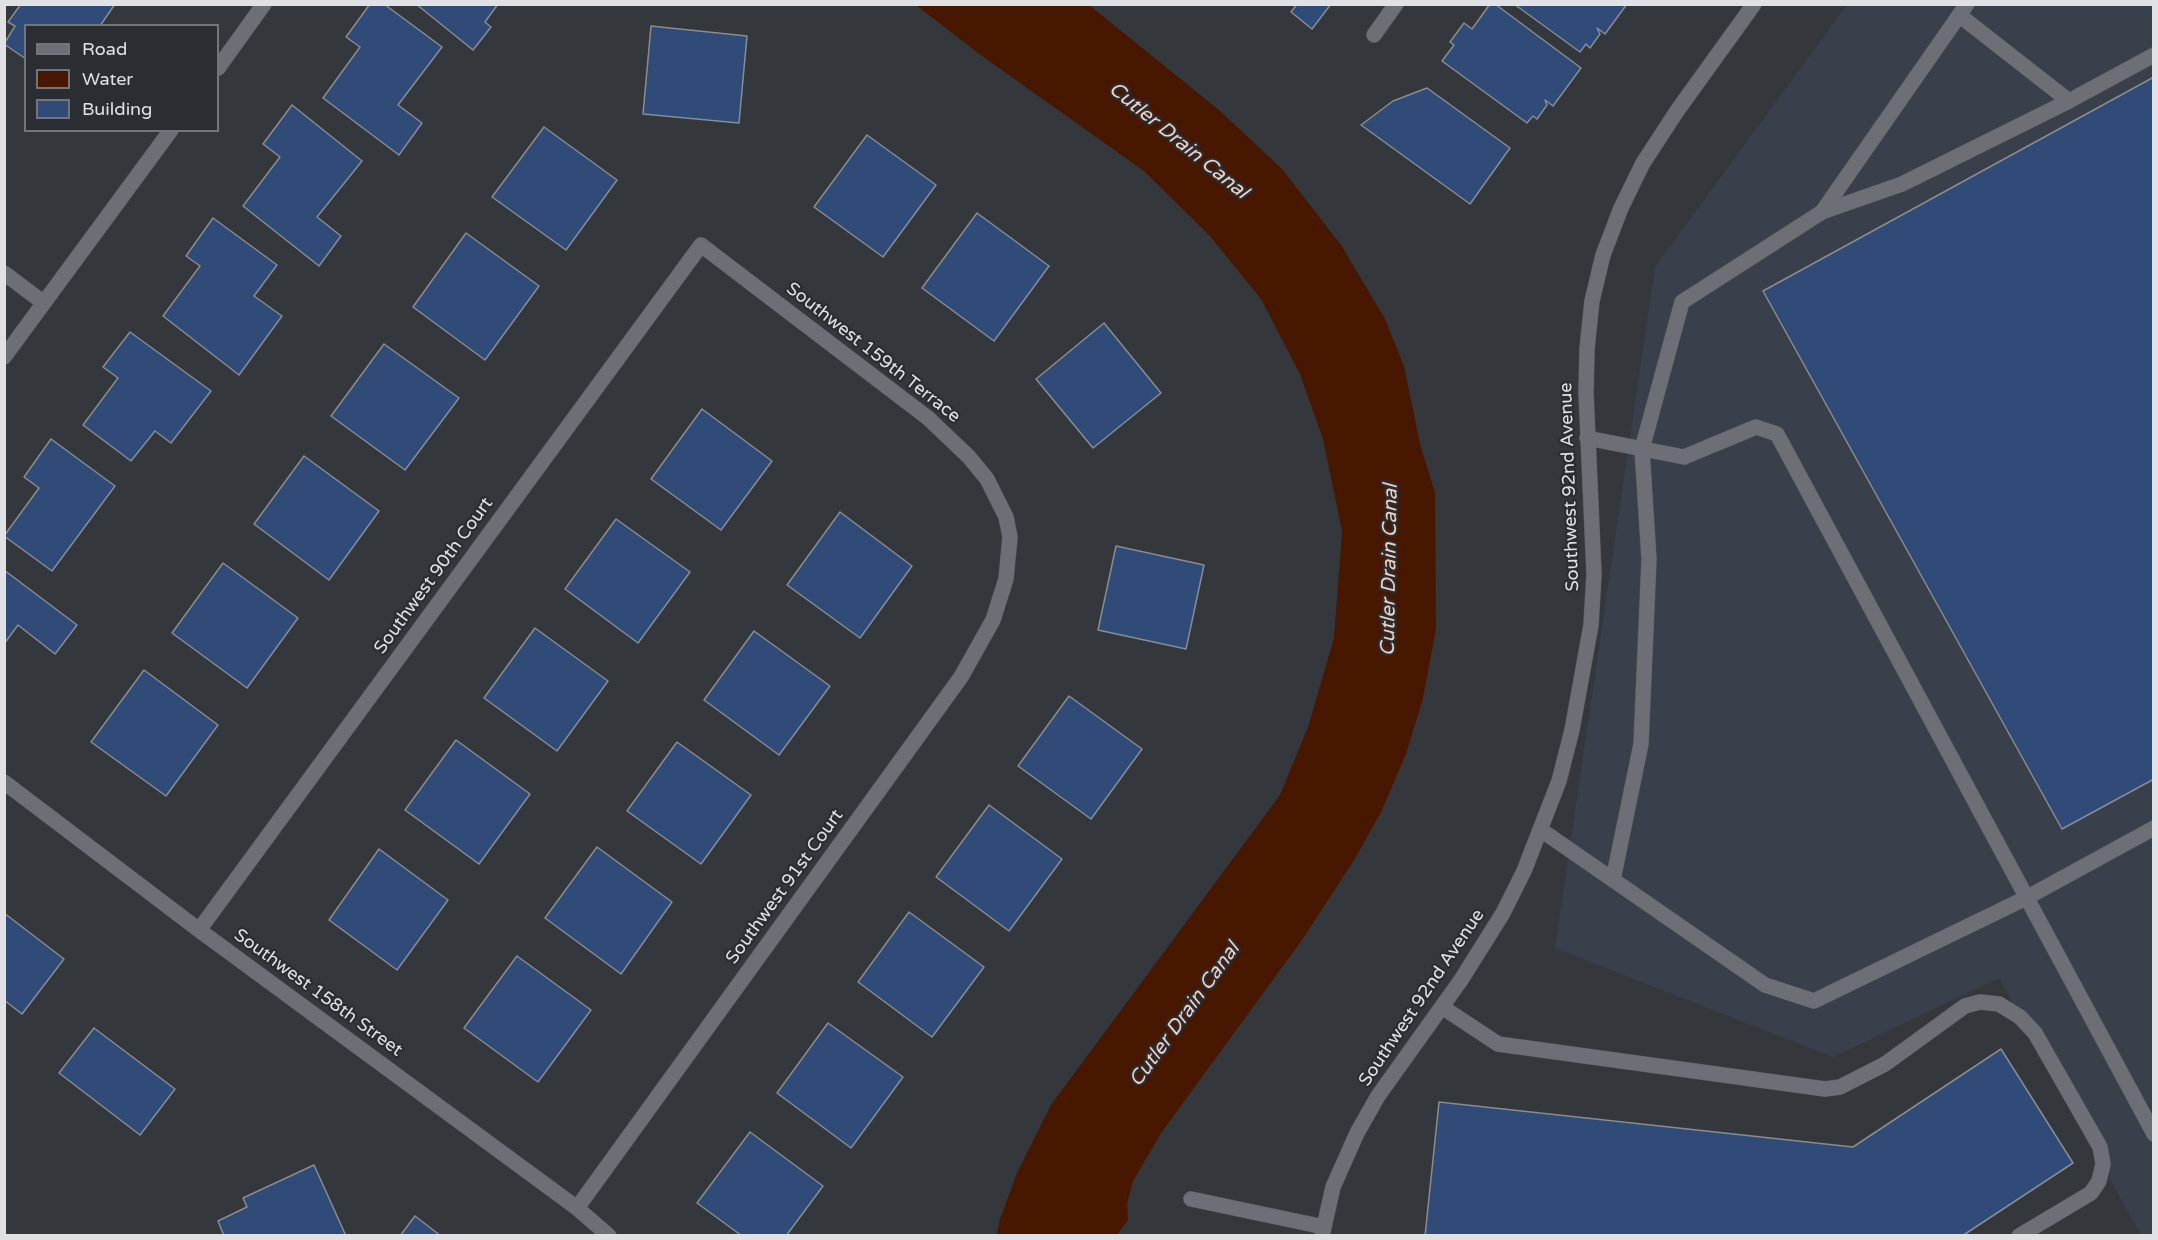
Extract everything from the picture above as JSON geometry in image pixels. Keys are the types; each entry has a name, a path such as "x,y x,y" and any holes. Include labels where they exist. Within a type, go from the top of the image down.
{"street":[{"path":"219,67 264,4"},
{"path":"1374,36 1396,4"},
{"name":"Southwest 92nd Avenue","path":"1323,1231 1333,1187 1357,1133 1378,1096 1442,1007 1503,913 1541,830 1559,781 1572,730 1591,625 1594,574 1593,508 1587,438 1587,349 1592,301 1603,255 1621,207 1643,164 1677,111 1754,4"},
{"path":"1822,212 1963,10 2069,101"},
{"path":"1613,880 1641,744 1648,559 1641,449 1682,302 1822,212 1902,184 2069,101 2154,55"},
{"path":"4,357 170,132"},
{"name":"Southwest 159th Terrace","path":"701,245 927,418 969,457 987,479 1006,517 1010,537 1006,579"},
{"name":"Southwest 90th Court","path":"199,930 701,245"},
{"path":"4,273 44,303"},
{"path":"1587,438 1684,457 1756,427 1777,434 2154,1134"},
{"name":"Southwest 91st Court","path":"577,1208 961,677 993,620 1006,579"},
{"name":"Southwest 158th Street","path":"4,782 199,930 577,1208 609,1236"},
{"path":"1541,830 1765,985 1814,1001 2026,898 2154,828"},
{"path":"1442,1007 1498,1044 1825,1089 1840,1087 1885,1064 1965,1006 1980,1002 1999,1004 2020,1017 2035,1033 2100,1147 2103,1164 2099,1181 2091,1193 2019,1236"},
{"path":"1191,1199 1323,1231"}],"shaded area":[{"path":"1847,5 2153,5 2153,1235 2141,1235 1999,978 1833,1057 1555,948 1655,267"}],"water":[{"name":"Cutler Drain Canal","path":"916,5 1089,5 1219,110 1282,169 1341,245 1385,319 1404,366 1420,444 1435,493 1436,629 1423,698 1406,754 1381,812 1354,860 1302,940 1161,1133 1133,1181 1127,1204 1128,1220 1117,1235 997,1235 999,1222 1017,1173 1051,1105 1280,795 1308,727 1334,638 1342,531 1323,439 1300,374 1261,299 1210,236 1144,171 982,56"}],"building":[{"path":"21,4 115,4 101,24 24,24 24,58 4,44 15,26 8,22"},
{"path":"370,4 384,4 442,47 398,105 422,123 399,155 323,98 360,47 346,37"},
{"path":"416,4 498,4 485,22 491,27 473,50"},
{"path":"1297,4 1331,4 1312,29 1291,12"},
{"path":"1490,4 1495,4 1581,68 1553,106 1545,100 1547,105 1537,119 1533,116 1527,123 1442,61 1454,45 1450,42 1464,23 1472,29"},
{"path":"1514,4 1627,4 1605,34 1597,28 1600,34 1590,48 1586,44 1580,52"},
{"path":"651,26 747,36 739,123 643,114"},
{"path":"2154,77 2154,779 2062,829 1763,291"},
{"path":"1427,88 1510,148 1470,204 1361,125 1393,101"},
{"path":"292,105 362,161 317,217 341,236 319,266 243,206 280,157 263,144"},
{"path":"544,127 617,180 566,250 492,197"},
{"path":"867,135 936,185 883,257 814,207"},
{"path":"977,213 1049,266 994,341 922,288"},
{"path":"213,218 277,265 254,296 282,316 239,375 163,316 200,266 186,256"},
{"path":"466,233 539,286 485,360 413,307"},
{"path":"1104,323 1161,393 1093,448 1036,379"},
{"path":"130,332 211,391 171,443 155,431 131,461 83,425 118,378 103,367"},
{"path":"384,344 459,398 405,470 331,416"},
{"path":"702,409 772,461 721,530 651,479"},
{"path":"51,439 115,486 52,571 4,536 39,488 24,477"},
{"path":"304,456 379,511 329,580 254,524"},
{"path":"840,512 912,566 860,638 787,585"},
{"path":"616,519 690,572 638,643 565,589"},
{"path":"1116,546 1204,565 1186,649 1098,630"},
{"path":"223,563 298,618 247,688 172,633"},
{"path":"4,570 77,625 55,654 18,625 4,644"},
{"path":"535,628 608,681 557,751 484,698"},
{"path":"754,631 830,686 779,755 704,700"},
{"path":"144,670 218,725 166,796 91,742"},
{"path":"1069,696 1142,749 1091,819 1018,766"},
{"path":"456,740 530,794 479,864 405,810"},
{"path":"677,742 751,795 701,864 627,811"},
{"path":"989,805 1062,859 1009,931 936,877"},
{"path":"597,847 672,902 621,974 545,918"},
{"path":"379,849 448,900 397,970 329,920"},
{"path":"909,912 984,967 932,1037 858,982"},
{"path":"4,913 64,959 22,1014 4,1000"},
{"path":"517,956 591,1010 538,1082 464,1028"},
{"path":"828,1023 903,1077 851,1148 777,1093"},
{"path":"94,1028 175,1089 140,1135 59,1073"},
{"path":"2001,1049 2073,1163 1962,1236 1425,1236 1439,1102 1853,1147"},
{"path":"750,1132 823,1186 786,1236 742,1236 697,1203"},
{"path":"314,1165 346,1236 224,1236 218,1221 247,1207 243,1198"},
{"path":"415,1216 441,1236 400,1236"}]}
